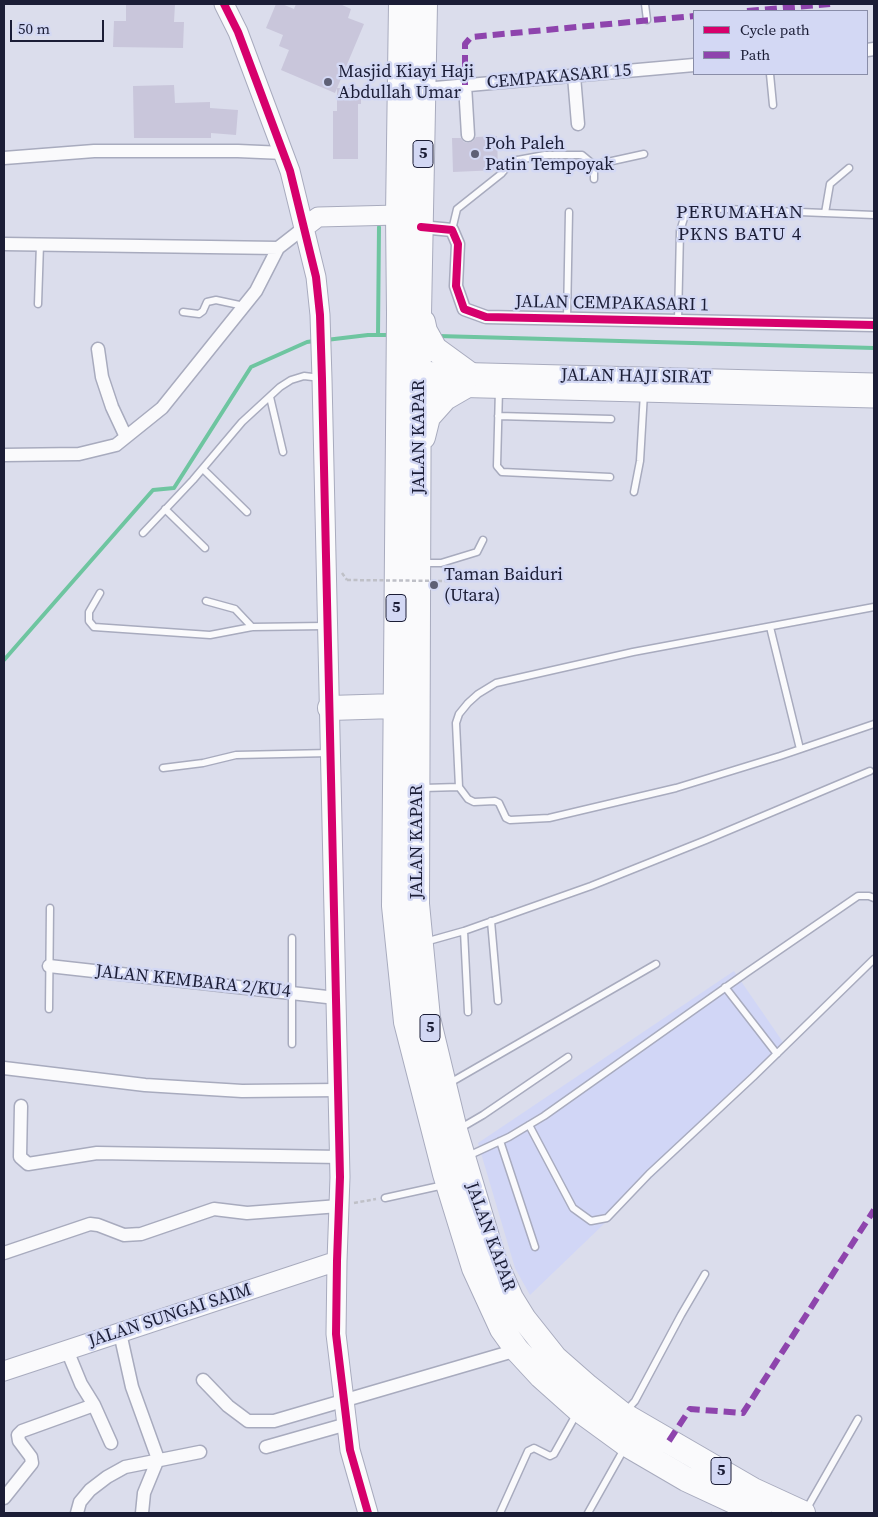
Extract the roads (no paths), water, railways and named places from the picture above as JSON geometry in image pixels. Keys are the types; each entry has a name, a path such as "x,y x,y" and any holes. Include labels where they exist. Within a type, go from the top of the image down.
{"highway":[{"name":"JALAN KAPAR","path":"402,4 398,215 413,348 419,455 408,562 386,706 394,906 406,1022 448,1184 474,1268 499,1322 516,1350 540,1376 578,1409 626,1444 686,1479 747,1511"},
{"name":"JALAN KAPAR","path":"425,4 421,227 413,348 408,562 417,788 417,904 428,1018 463,1158 493,1257 524,1319 555,1358 622,1414 753,1490 804,1513"},
{"path":"413,348 466,380 445,398 428,418 419,455"},
{"path":"340,707 386,706"}],"street":[{"path":"224,4 238,32 290,171 316,277 320,315 328,626 340,707 331,753 340,1157 336,1261 336,1334 350,1450 368,1513"},
{"name":"CEMPAKASARI 15","path":"424,89 693,65"},
{"path":"574,76 578,124"},
{"path":"465,85 468,135"},
{"path":"4,158 94,152 284,153"},
{"path":"4,455 79,454 116,445 162,408 256,291 278,248 318,217 398,215"},
{"path":"421,227 452,230"},
{"name":"JALAN CEMPAKASARI 1","path":"452,230 458,244 456,286 464,309 486,317 874,325"},
{"path":"4,244 278,248"},
{"name":"JALAN HAJI SIRAT","path":"413,348 466,380 499,388 874,398"},
{"path":"98,350 102,377 112,407 126,437"},
{"name":"JALAN HAJI SIRAT","path":"466,380 874,383"},
{"name":"JALAN KEMBARA 2/KU4","path":"50,966 336,998"},
{"path":"4,1068 145,1085 242,1091 338,1090"},
{"path":"21,1106 20,1157 28,1164 97,1153 340,1157"},
{"path":"4,1253 90,1224 98,1225 124,1235 141,1234 214,1209 247,1213 339,1206"},
{"name":"JALAN SUNGAI SAIM","path":"4,1371 336,1261"},
{"path":"120,1333 132,1387 158,1459 144,1493 142,1513"},
{"path":"68,1350 82,1384 94,1405 111,1443"},
{"path":"203,1380 228,1406 248,1421 274,1421 516,1350"},
{"path":"4,1498 32,1463 31,1457 19,1441 18,1435 22,1431 94,1405"},
{"path":"266,1447 347,1424"},
{"path":"77,1513 80,1502 90,1490 107,1477 125,1467 200,1452"}],"lane":[{"path":"645,4 646,20"},
{"path":"770,75 774,105"},
{"path":"594,165 644,154"},
{"path":"452,230 457,209 501,174 512,161 545,155 582,155 594,165"},
{"path":"594,165 594,179"},
{"path":"825,213 830,184 849,168"},
{"path":"678,321 680,230 685,214 700,208 874,215"},
{"path":"567,318 569,212"},
{"path":"38,304 40,244"},
{"path":"183,312 198,314 203,311 207,302 216,300 244,306"},
{"path":"142,533 203,469 242,422 270,397 291,380 304,376 322,379"},
{"path":"499,388 497,466 502,472 610,477"},
{"path":"634,492 641,454 644,392"},
{"path":"270,397 283,452"},
{"path":"498,416 611,419"},
{"path":"203,469 248,512"},
{"path":"165,509 205,548"},
{"path":"408,562 442,563 466,556 477,552 483,540"},
{"path":"100,593 89,612 89,622 94,627 210,635 252,627 328,626"},
{"path":"206,601 235,609 252,627"},
{"path":"874,607 633,652 496,684 478,694 459,714 456,723 459,787 468,799 474,802 495,800 499,803 506,818 510,820 549,818 676,788 874,724"},
{"path":"770,627 800,749"},
{"path":"163,768 203,763 236,755 331,753"},
{"path":"421,943 464,931 591,886 870,771"},
{"path":"417,788 459,787"},
{"path":"463,1158 529,1125 858,896 874,898"},
{"path":"50,908 50,1009"},
{"path":"491,921 498,1001"},
{"path":"464,931 468,1012"},
{"path":"292,938 292,1044"},
{"path":"529,1125 573,1208 591,1221 607,1218 649,1174 777,1054 874,959"},
{"path":"445,1086 656,964"},
{"path":"725,987 777,1054"},
{"path":"456,1130 484,1115 568,1057"},
{"path":"500,1141 535,1247"},
{"path":"385,1198 448,1184"},
{"path":"622,1414 635,1401 705,1274"},
{"path":"500,1513 528,1451 534,1448 550,1456 554,1454 578,1409"},
{"path":"804,1513 858,1419"},
{"path":"588,1513 626,1444"}],"waterway":[{"path":"378,335 379,227"},
{"path":"326,340 368,335 391,335"},
{"path":"438,336 874,348"},
{"path":"4,660 153,490 174,488 251,367 307,342 314,341"}],"place":[{"name":"Masjid Kiayi Haji Abdullah Umar","path":"328,82"},
{"name":"Poh Paleh Patin Tempoyak","path":"475,154"},
{"name":"Taman Baiduri (Utara)","path":"434,585"}],"district":[{"name":"PERUMAHAN PKNS BATU 4","path":"740,224"}]}
